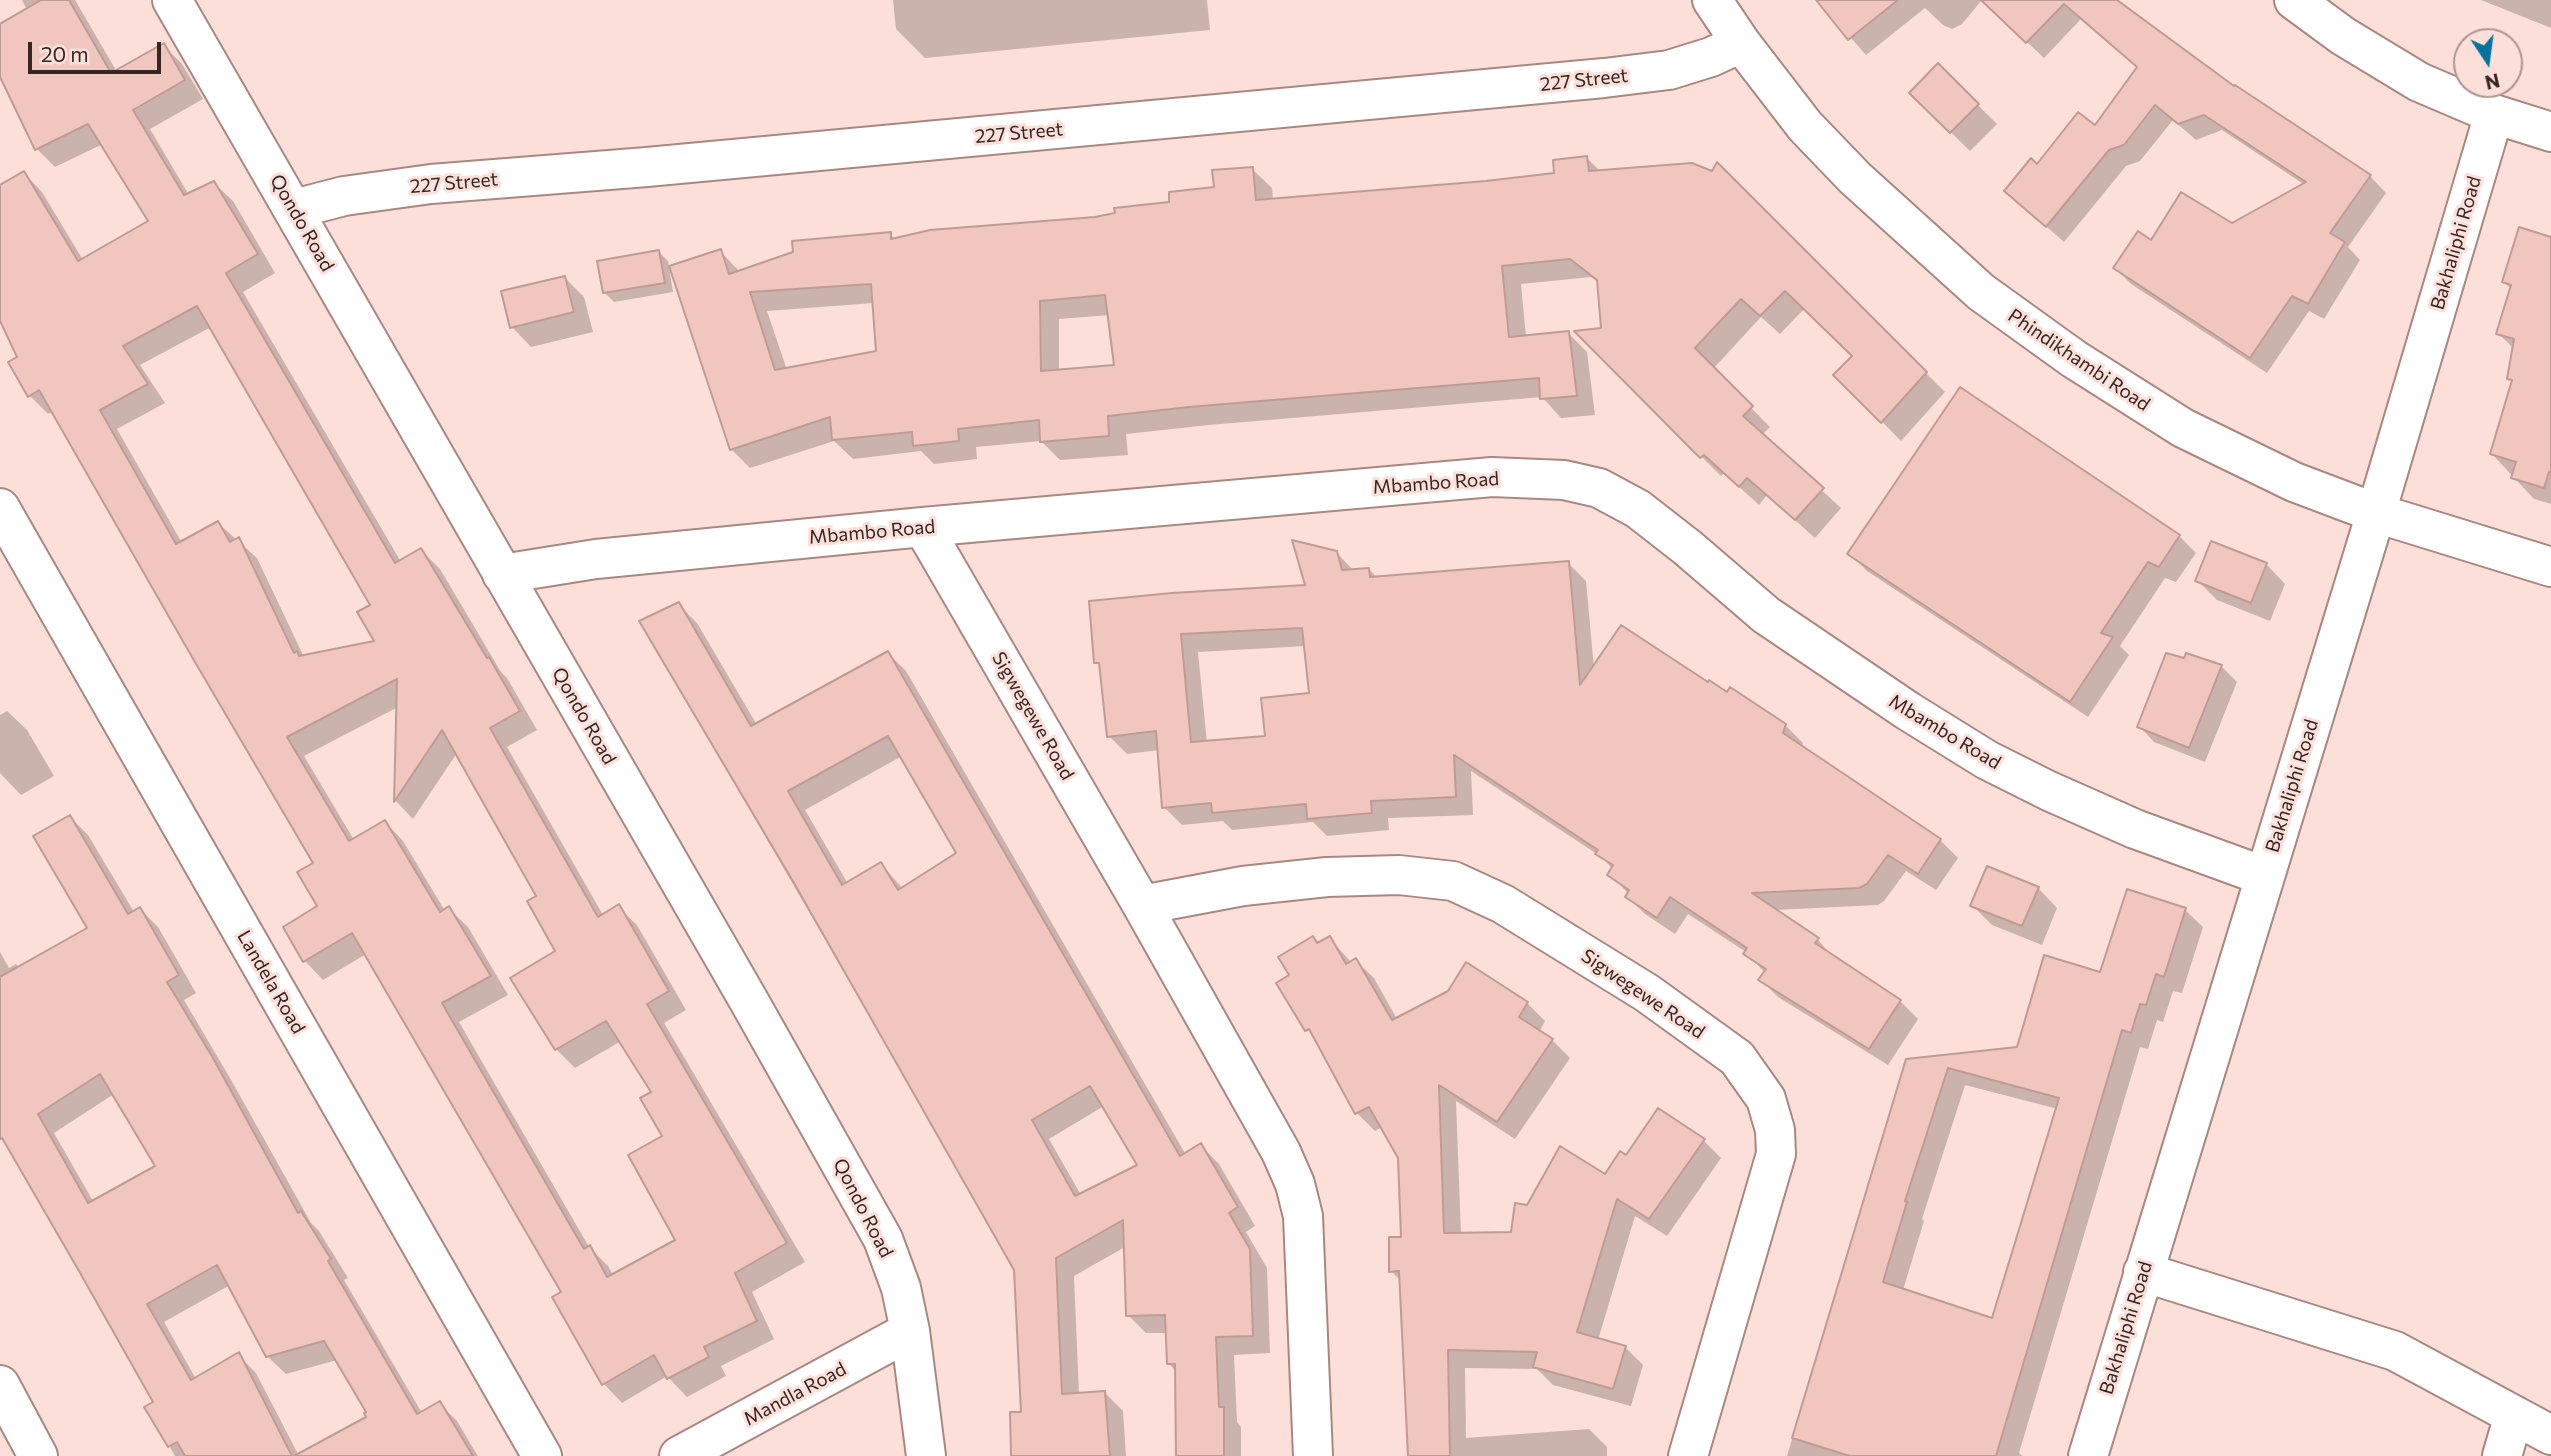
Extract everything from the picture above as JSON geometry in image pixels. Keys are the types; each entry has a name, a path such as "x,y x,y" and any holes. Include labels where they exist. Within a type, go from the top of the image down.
{"street":[{"name":"Qondo Road","path":"172,0 749,1001 883,1239 901,1288 910,1331 926,1456"},
{"name":"Phindikhambi Road","path":"1712,0 1741,43 1805,126 1855,178 1981,292 2074,359 2183,428 2294,482 2376,513 2551,567"},
{"path":"2294,0 2343,36 2419,82 2494,114 2551,132"},
{"name":"227 Street","path":"294,209 344,196 431,184 647,167 1604,78 1669,70 1711,57 1741,43"},
{"name":"Bakhaliphi Road","path":"2088,1456 2376,513 2494,114"},
{"name":"Mbambo Road","path":"502,574 596,559 923,527 1492,477 1564,480 1599,488 1638,509 1766,615 1908,711 1987,760 2135,829 2264,876"},
{"name":"Landela Road","path":"0,508 542,1456"},
{"name":"Sigwegewe Road","path":"923,527 1142,905 1280,1152 1295,1184 1303,1216 1313,1456"},
{"name":"Sigwegewe Road","path":"1142,905 1243,886 1327,877 1399,875 1454,881 1503,904 1636,986 1737,1058 1766,1099 1774,1130 1776,1154 1688,1456"},
{"path":"2143,1272 2395,1351 2551,1435"},
{"name":"Mandla Road","path":"679,1456 910,1331"},
{"path":"0,1385 38,1456"},
{"path":"2502,1456 2514,1415"}],"building":[{"path":"41,0 69,0 111,73 164,43 185,80 133,110 184,195 214,181 258,254 226,273 395,563 421,548 487,658 489,657 520,711 490,728 598,917 619,904 669,991 647,1004 787,1243 735,1273 757,1321 704,1347 709,1357 667,1379 654,1355 602,1385 552,1297 561,1292 352,933 303,962 283,927 317,906 297,872 313,863 39,390 28,397 8,362 17,357 0,321 0,185 24,171 78,261 148,221 88,124 35,150 0,77 0,24","holes":["197,306 370,605 357,612 374,641 299,656 297,651 294,653 239,537 230,542 218,521 176,544 100,410 148,384 123,346","397,679 394,802 442,730 536,896 527,901 555,951 510,978 555,1050 606,1021 651,1092 640,1098 662,1136 628,1155 675,1240 607,1277 590,1245 584,1249 442,1003 491,976 449,906 440,912 385,820 349,841 287,737"]},
{"path":"1816,0 1898,0 1848,40"},
{"path":"1981,0 2117,0 2234,86 2371,175 2330,233 2345,242 2308,304 2292,296 2250,358 2113,268 2138,231 2151,240 2181,192 2232,223 2306,182 2204,115 2178,124 2155,105 2124,145 2109,150 2046,227 2004,191 2031,158 2037,164 2078,112 2095,125 2137,67 2064,4 2026,43"},
{"path":"1938,63 1979,104 1950,133 1909,93"},
{"path":"1587,156 1589,171 1692,163 1712,171 1717,162 1927,372 1881,423 1833,375 1852,356 1785,291 1760,316 1741,299 1695,348 1753,406 1743,416 1824,488 1795,520 1747,478 1739,487 1704,455 1700,458 1574,331 1601,328 1597,280 1570,259 1502,266 1509,337 1569,331 1577,396 1540,399 1539,378 1108,416 1109,436 1040,442 1039,420 958,429 959,441 913,446 912,432 832,440 830,417 730,450 669,266 721,249 729,274 793,252 792,241 891,232 891,239 930,230 1095,217 1115,213 1114,208 1169,202 1169,192 1214,187 1212,170 1253,167 1256,200 1554,173 1553,160","holes":["871,284 876,351 775,370 750,292","1105,295 1114,365 1041,371 1040,301"]},
{"path":"2519,227 2551,237 2551,472 2544,488 2511,478 2516,462 2490,454 2512,380 2507,379 2514,339 2496,334 2511,285 2502,282"},
{"path":"659,250 665,283 603,293 597,261"},
{"path":"565,276 574,312 510,328 501,291"},
{"path":"1960,387 2180,535 2159,567 2148,562 2101,633 2113,637 2070,702 1847,554"},
{"path":"1292,540 1337,551 1342,570 1369,568 1370,577 1569,561 1580,685 1621,625 1708,682 1709,680 1727,692 1730,687 1786,724 1783,733 1941,839 1918,874 1888,855 1867,884 1859,888 1752,893 1819,938 1815,943 1901,1000 1869,1049 1758,980 1766,969 1743,954 1747,948 1670,897 1657,918 1625,897 1629,890 1607,875 1613,865 1595,854 1598,850 1454,755 1456,797 1371,801 1372,813 1307,819 1306,804 1212,813 1211,803 1162,808 1156,731 1107,737 1099,663 1094,663 1089,601 1305,585","holes":["1302,628 1309,693 1261,698 1265,736 1191,742 1181,634"]},
{"path":"2211,541 2267,563 2251,603 2195,581"},
{"path":"679,602 751,726 888,651 1180,1156 1201,1143 1238,1207 1229,1213 1250,1249 1253,1336 1216,1337 1219,1407 1224,1407 1224,1456 1176,1456 1175,1364 1167,1364 1165,1315 1126,1316 1123,1220 1056,1258 1062,1394 1105,1391 1110,1456 1011,1456 1010,1412 1021,1412 1014,1270 794,883 639,621","holes":["888,736 956,853 898,890 881,862 842,885 788,791","1090,1086 1137,1165 1075,1196 1032,1120"]},
{"path":"2166,653 2184,658 2186,653 2222,665 2189,748 2137,727"},
{"path":"70,815 128,914 140,907 179,975 167,982 213,1058 298,1213 301,1211 331,1259 328,1261 417,1414 440,1401 473,1456 294,1456 366,1417 366,1412 324,1341 266,1357 217,1265 147,1304 191,1380 239,1352 292,1456 185,1456 177,1442 168,1447 144,1407 153,1402 2,1138 0,1139 0,977 87,928 33,836","holes":["100,1074 155,1166 88,1203 38,1114"]},
{"path":"1987,866 2039,887 2022,926 1970,906"},
{"path":"2127,889 2186,908 2164,977 2156,974 2146,1005 2140,1004 2131,1033 2122,1030 1996,1456 1850,1456 1792,1438 1906,1059 2017,1047 2044,955 2100,972","holes":["1948,1068 2059,1098 1992,1318 1883,1282 1907,1202 1905,1201"]},
{"path":"1313,936 1317,943 1330,936 1346,964 1356,958 1392,1020 1448,991 1466,962 1528,1002 1519,1017 1553,1039 1497,1122 1439,1085 1444,1233 1511,1232 1515,1203 1527,1205 1560,1146 1605,1174 1620,1151 1626,1155 1658,1108 1705,1139 1649,1219 1617,1199 1577,1332 1626,1346 1613,1389 1533,1367 1537,1352 1448,1350 1450,1456 1408,1456 1399,1271 1389,1272 1389,1237 1401,1237 1398,1158 1369,1107 1355,1114 1309,1029 1305,1031 1276,983 1289,975 1278,957"}]}
